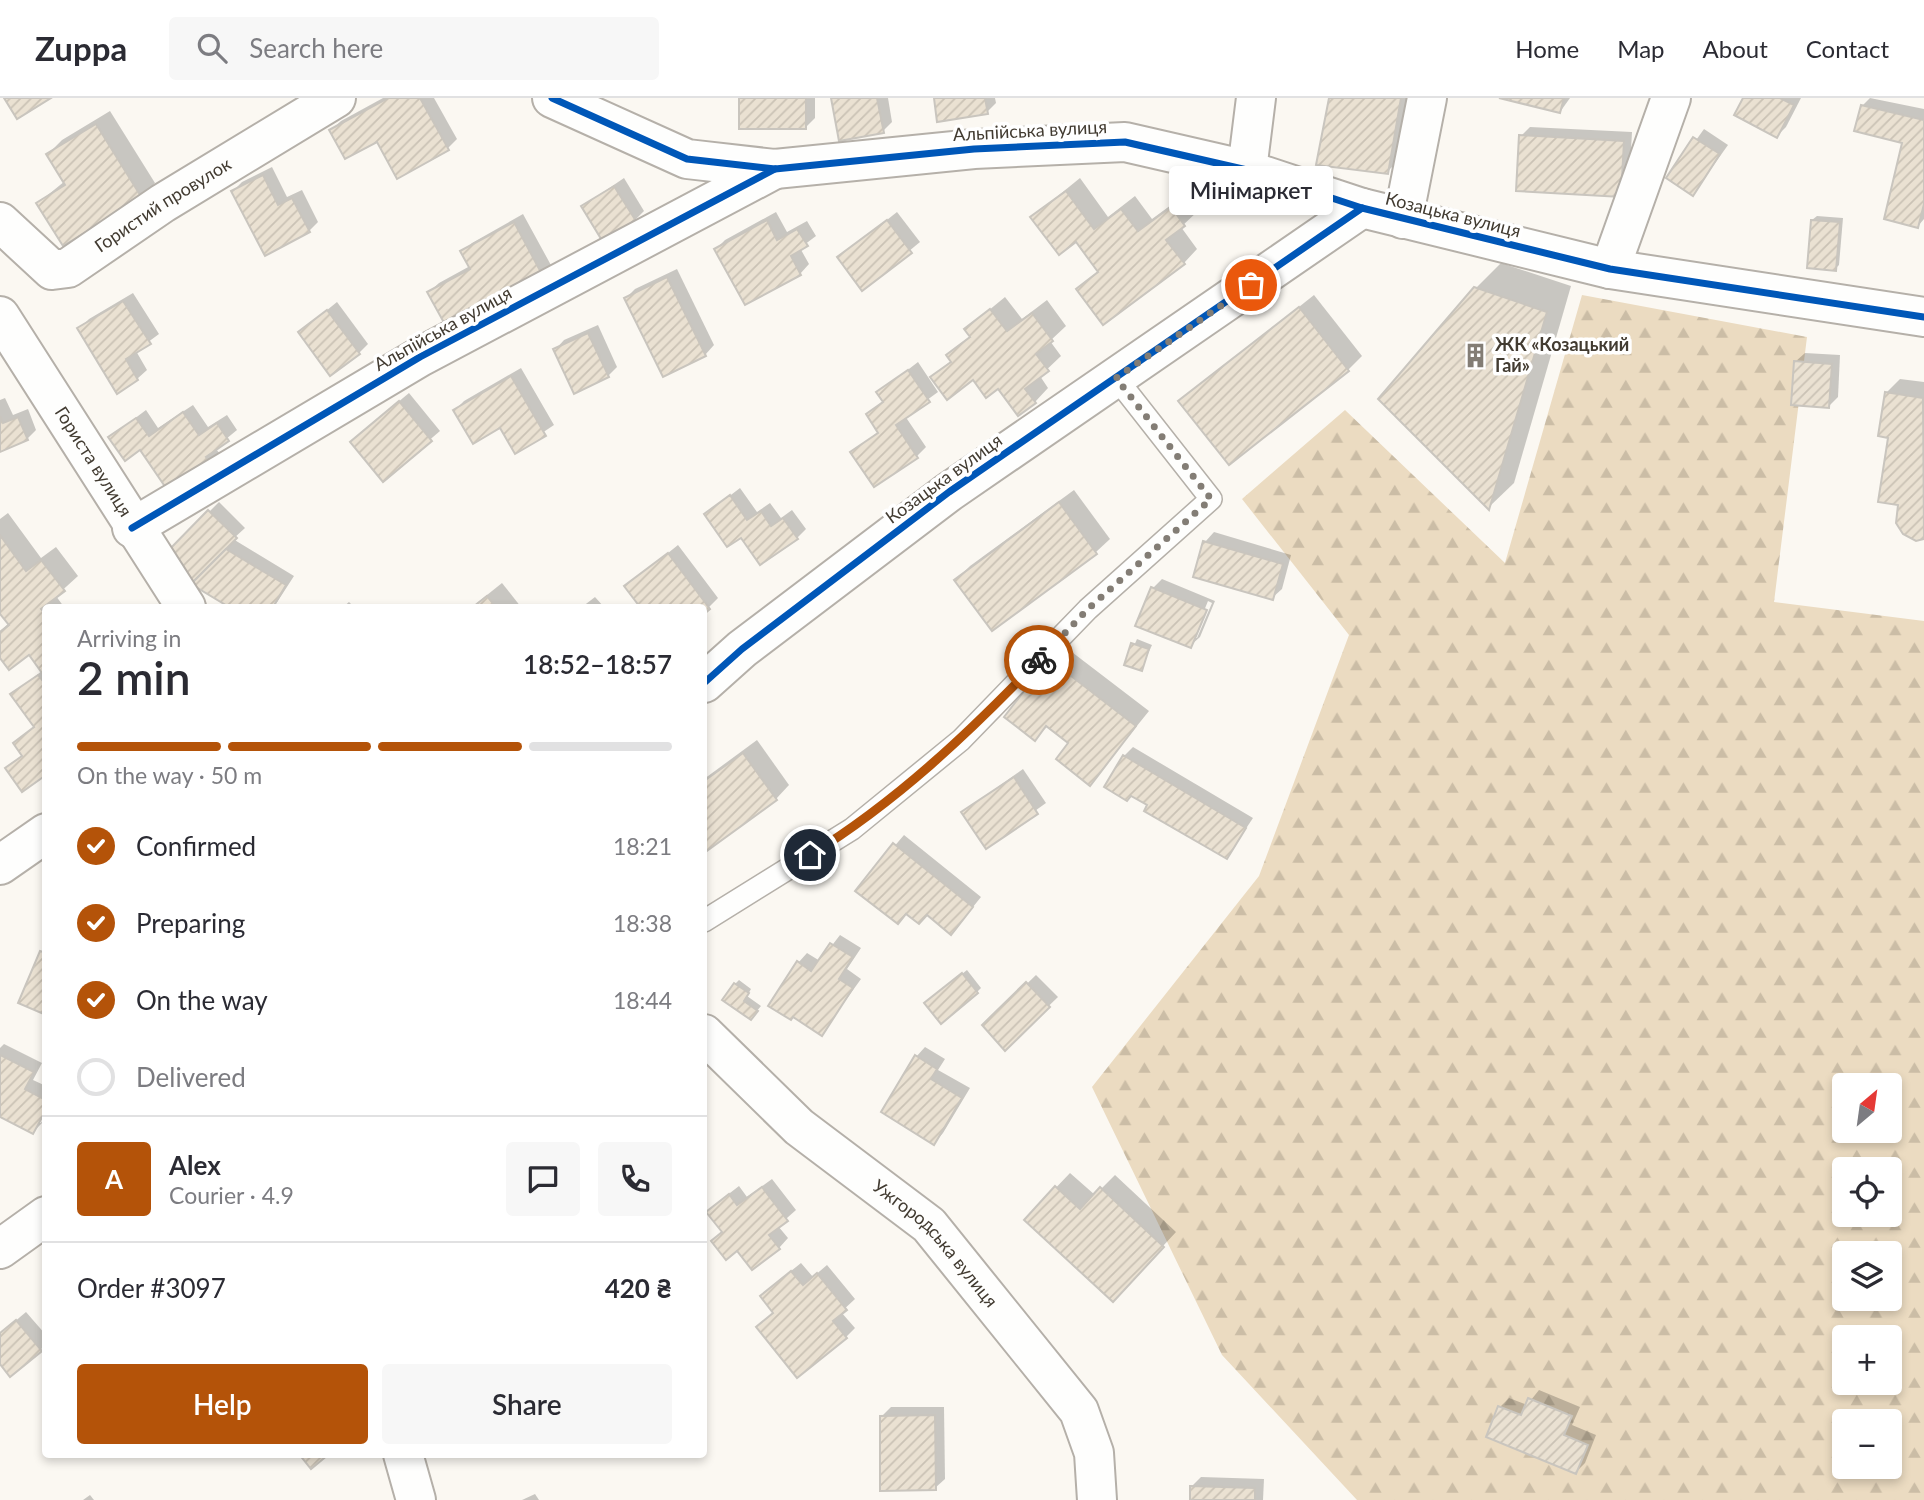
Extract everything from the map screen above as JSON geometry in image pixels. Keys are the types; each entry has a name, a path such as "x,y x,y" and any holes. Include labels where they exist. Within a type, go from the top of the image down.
{"street":[{"name":"Гористий провулок","path":"0,222 52,270 68,268 163,203 335,98"},
{"name":"Альпійська вулиця","path":"552,98 687,159 775,169 974,149 1125,142 1247,170 1362,208"},
{"path":"1247,170 1256,98"},
{"path":"1403,219 1427,98"},
{"path":"1610,269 1671,98"},
{"name":"Альпійська вулиця","path":"132,528 420,357 775,169"},
{"name":"Козацька вулиця","path":"707,680 742,649 950,492 1362,208 1610,269 1924,317"},
{"name":"Гориста вулиця","path":"0,316 132,528 184,604"},
{"path":"0,864 42,836"},
{"name":"Ужгородська вулиця","path":"707,1037 799,1127 929,1225 1079,1411 1094,1453 1097,1500"},
{"path":"0,1249 42,1219"},
{"path":"403,1458 416,1500"}],"lane":[{"path":"707,919 852,829 961,740 1088,609 1210,502 1211,499 1116,378"}],"green space":[{"path":"1582,295 1807,337 1774,602 1924,621 1924,1500 1357,1500 1222,1355 1092,1087 1259,876 1349,635 1242,499 1345,410 1505,563"}],"building":[{"path":"4,98 51,98 17,119"},
{"path":"388,98 420,98 449,150 397,179 377,142 345,159 329,130"},
{"path":"739,98 806,98 806,129 739,129"},
{"path":"831,98 877,98 884,133 839,141"},
{"path":"934,98 985,98 988,114 937,122"},
{"path":"1329,98 1401,98 1388,174 1316,165"},
{"path":"1499,98 1564,98 1560,113"},
{"path":"1743,98 1780,98 1794,105 1777,138 1734,115"},
{"path":"1861,105 1924,120 1924,204 1918,228 1884,219 1902,143 1854,131"},
{"path":"96,124 142,198 63,246 36,203 65,185 46,154"},
{"path":"1519,135 1624,141 1621,197 1516,191"},
{"path":"1693,137 1720,154 1693,196 1666,178"},
{"path":"263,175 278,205 292,198 310,232 265,256 231,191"},
{"path":"614,186 636,221 603,242 581,206"},
{"path":"1066,191 1094,229 1121,209 1138,231 1171,207 1185,226 1166,240 1185,264 1103,325 1076,289 1098,272 1076,242 1059,255 1030,217"},
{"path":"767,220 777,240 797,229 808,246 791,256 801,275 745,305 714,249"},
{"path":"887,220 912,253 862,291 837,257"},
{"path":"1811,220 1840,222 1836,271 1807,268"},
{"path":"514,222 544,278 448,330 427,292 470,269 460,251"},
{"path":"667,277 706,356 663,377 624,298"},
{"name":"ЖК «Козацький Гай»","path":"1474,287 1547,312 1489,510 1378,399"},
{"path":"123,301 151,344 126,359 138,380 117,394 77,328"},
{"path":"1299,307 1349,371 1229,465 1178,401"},
{"path":"990,309 1007,331 1032,313 1053,341 1036,354 1049,371 1025,389 1036,403 1018,416 998,389 986,398 973,380 947,400 930,377 951,362 946,355 970,337 964,329"},
{"path":"327,310 360,354 330,376 298,332"},
{"path":"588,333 609,377 574,394 553,349"},
{"path":"1794,361 1832,364 1829,408 1791,405"},
{"path":"908,370 930,402 896,425 918,458 874,487 850,452 878,433 866,414 883,402 876,392"},
{"path":"511,376 546,436 515,454 500,428 473,444 453,410"},
{"path":"1885,392 1923,398 1924,539 1916,541 1903,534 1896,523 1898,505 1878,502 1888,438 1878,436"},
{"path":"399,401 432,441 383,482 350,442"},
{"path":"183,412 199,435 217,423 229,441 206,457 214,467 166,488 140,450 125,461 108,437 136,418 149,436"},
{"path":"0,416 3,423 18,417 28,440 0,452"},
{"path":"730,495 747,520 761,511 771,526 783,518 798,539 760,565 741,538 727,547 704,514"},
{"path":"1059,502 1097,554 992,631 954,580"},
{"path":"208,510 237,538 191,584 163,556"},
{"path":"0,535 26,571 41,560 65,591 48,604 42,604 42,673 29,655 9,670 0,658 0,632 9,625 0,614"},
{"path":"1203,541 1283,564 1273,600 1193,577"},
{"path":"226,549 286,585 275,604 224,604 191,584"},
{"path":"668,553 706,604 638,604 624,586"},
{"path":"1151,587 1207,610 1191,648 1135,626"},
{"path":"487,596 494,604 477,604"},
{"path":"1131,643 1149,649 1142,671 1124,665"},
{"path":"1049,659 1136,726 1090,786 1056,759 1068,743 1046,726 1035,741 1004,717"},
{"path":"38,675 42,680 42,778 22,792 5,768 22,756 13,743 34,727 10,694"},
{"path":"743,753 777,800 707,851 707,779"},
{"path":"1123,755 1246,828 1227,859 1144,811 1147,805 1131,796 1127,801 1104,787"},
{"path":"1014,777 1038,814 986,849 961,812"},
{"path":"893,843 973,907 951,935 927,915 919,924 906,914 898,924 855,891"},
{"path":"830,943 853,957 839,979 853,988 822,1036 793,1017 791,1020 768,1006 797,961 811,971"},
{"path":"40,951 42,952 42,1013 18,1003"},
{"path":"962,973 978,993 941,1024 924,1003"},
{"path":"1026,982 1050,1007 1005,1051 982,1025"},
{"path":"734,983 749,993 744,1001 758,1011 751,1020 722,1000"},
{"path":"0,1055 34,1072 25,1089 42,1098 42,1117 33,1134 0,1117"},
{"path":"915,1055 937,1069 931,1079 962,1098 934,1145 881,1112"},
{"path":"1055,1186 1080,1209 1100,1187 1164,1247 1113,1302 1024,1220"},
{"path":"762,1187 788,1221 769,1235 780,1249 752,1270 737,1251 726,1260 711,1241 722,1232 707,1211 729,1194 737,1205"},
{"path":"791,1271 803,1285 817,1273 847,1310 833,1321 847,1338 797,1378 756,1327 773,1313 760,1296"},
{"path":"16,1320 42,1351 10,1377 0,1364 0,1333"},
{"path":"1528,1398 1572,1416 1564,1435 1588,1445 1576,1474 1486,1437 1498,1406 1521,1415"},
{"path":"935,1415 936,1490 880,1491 880,1416"},
{"path":"302,1458 324,1458 311,1469"},
{"path":"1190,1486 1255,1488 1255,1500 1190,1500"}],"cycle path":[{"path":"552,98 687,159 775,169 974,149 1125,142 1247,170 1362,208 1610,269 1924,317"},
{"path":"132,528 420,357 775,169"},
{"path":"707,680 742,649 949,492 1362,208"}],"way so far":[{"path":"1039,660 1088,609 1211,499 1116,378 1251,285"}],"place":[{"name":"Мінімаркет","path":"1251,285"},
{"name":"ЖК «Козацький Гай»","path":"1475,355"}],"route":[{"path":"810,855 852,829 961,740 1039,660"}]}
